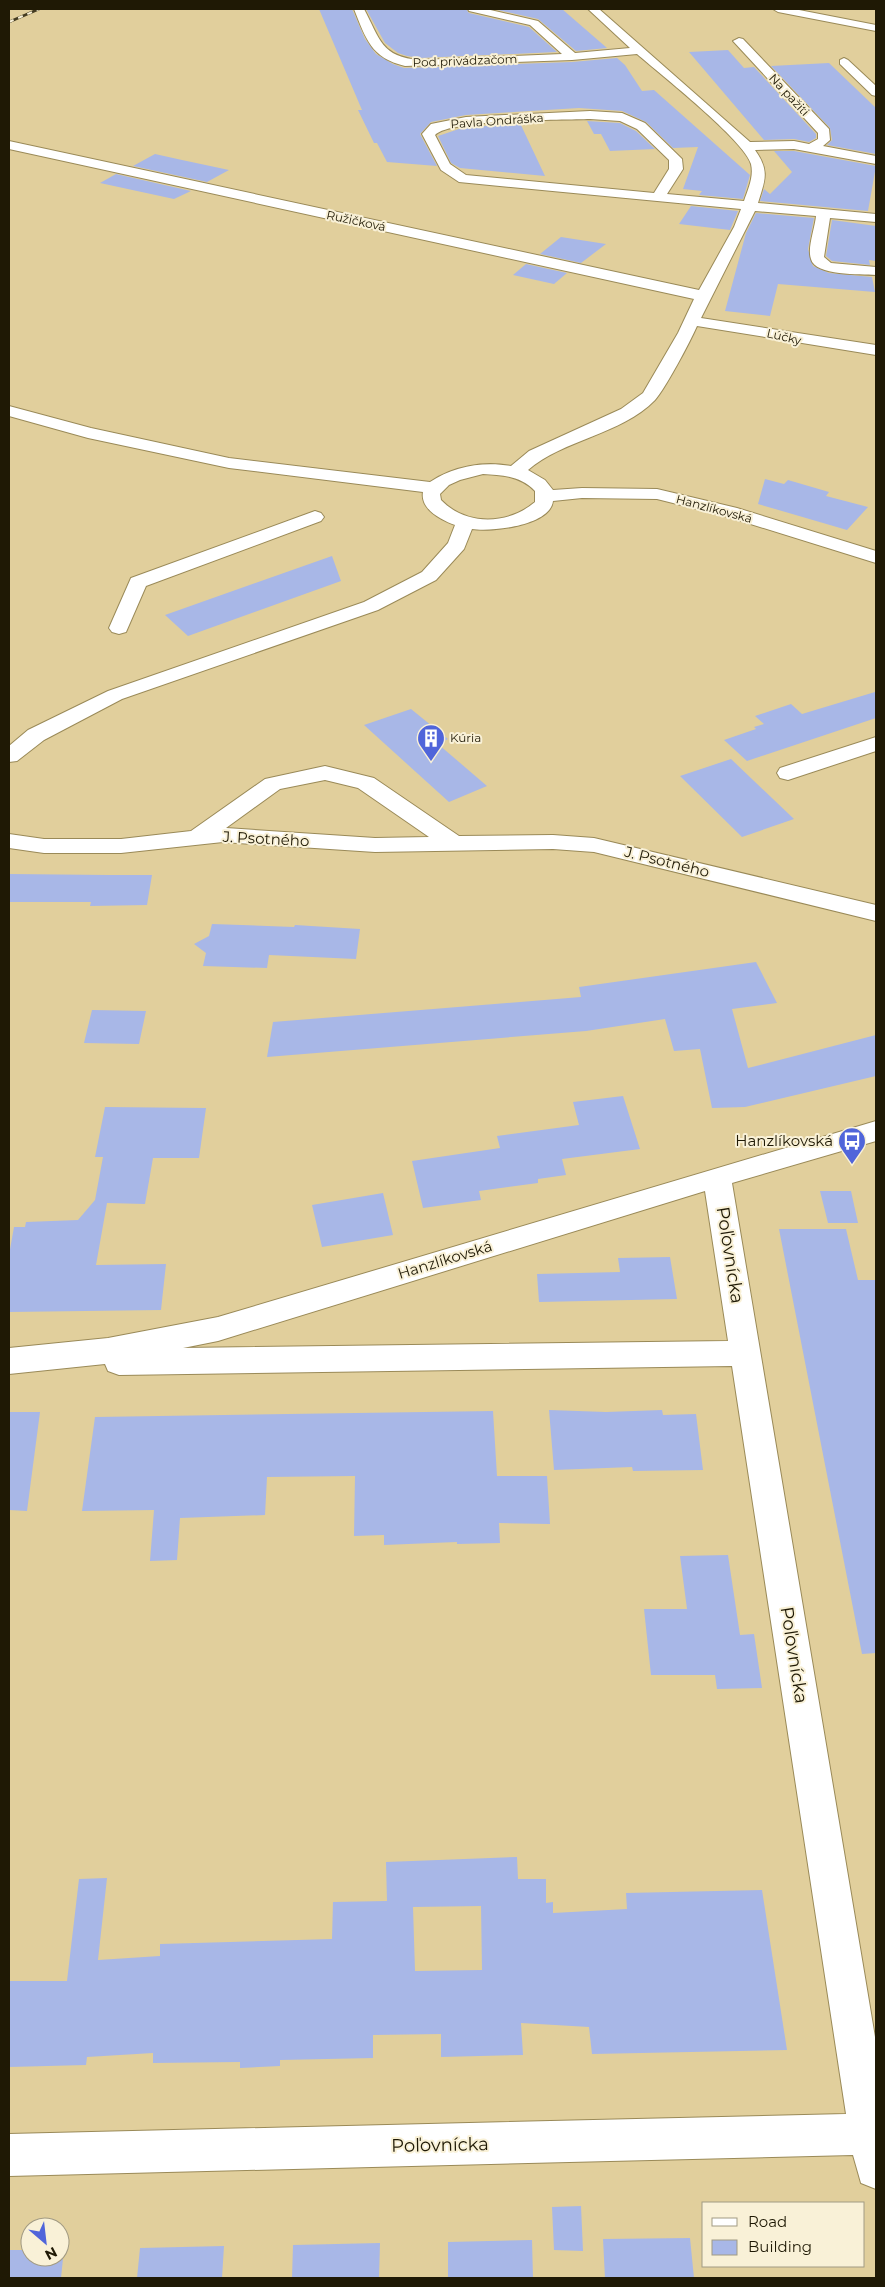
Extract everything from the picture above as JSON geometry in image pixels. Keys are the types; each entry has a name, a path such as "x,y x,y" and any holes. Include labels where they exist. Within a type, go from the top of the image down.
{"street":[{"name":"Pod privádzačom","path":"359,9 382,54 386,58 398,62 420,64 572,57 640,50"},
{"path":"473,9 534,22 572,57"},
{"path":"516,472 535,455 627,413 649,396 692,321 703,296 741,227 759,175 757,162 746,146 724,123 593,9"},
{"path":"778,9 876,28"},
{"name":"Na pažiti","path":"739,42 824,132 824,140 812,148"},
{"path":"844,62 876,92"},
{"name":"Pavla Ondráška","path":"658,197 676,169 675,159 640,126 622,117 590,115 450,122 436,127 428,134 445,168 454,176 658,197 876,218"},
{"path":"746,146 786,144 876,160"},
{"name":"Ružičková","path":"9,146 703,296"},
{"path":"824,213 817,257 819,262 828,267 876,271"},
{"name":"Lúčky","path":"692,321 754,330 798,340 876,350"},
{"path":"9,411 88,433 229,463 434,488"},
{"path":"483,469 516,472 540,484 546,496 544,504 538,511 514,522 498,524 465,521 440,511 434,504 432,496 434,488 446,478 466,470 483,469"},
{"name":"Hanzlíkovská","path":"546,496 582,493 657,494 731,512 876,557"},
{"path":"118,628 138,582 315,517"},
{"path":"9,756 36,735 115,695 371,606 429,576 458,546 465,521"},
{"path":"808,790 781,767 876,744"},
{"name":"J. Psotného","path":"198,838 273,784 325,773 366,783 454,843"},
{"name":"J. Psotného","path":"9,841 44,846 117,846 223,835 375,845 553,842 594,845 876,913"},
{"name":"Hanzlíkovská","path":"9,1363 108,1351 218,1330 717,1177 876,1131"},
{"name":"Poľovnícka","path":"9,2156 873,2151 717,1177"},
{"name":"Hanzlíkovská","path":"9,1363 745,1353"}],"building":[{"path":"319,9 352,9 365,39 376,54 404,68 572,62 617,58 625,65 642,91 654,90 750,175 743,199 699,195 702,191 683,189 698,147 673,148 646,122 622,111 579,108 466,115 431,122 420,134 437,166 387,162 377,143 374,143 358,110 362,110"},
{"path":"366,9 466,9 469,13 529,27 557,52 420,58 407,56 398,53 385,43"},
{"path":"493,9 562,9 607,48 576,51 538,19"},
{"path":"728,50 744,68 754,67 816,134 816,138 809,142 794,139 764,140 689,52"},
{"path":"829,63 876,108 876,154 827,145 832,140 830,128 771,66"},
{"path":"587,121 620,123 636,131 655,149 610,151 601,134 594,134"},
{"path":"520,123 545,176 460,168 451,163 438,136 462,128"},
{"path":"774,151 794,151 876,166 868,211 760,201 764,189 770,194 792,172"},
{"path":"155,154 229,170 207,182 133,166"},
{"path":"116,174 191,191 174,199 100,183"},
{"path":"691,206 738,211 730,230 679,224"},
{"path":"756,213 814,218 808,249 813,266 829,273 872,277 875,292 778,284 770,316 725,311 746,233"},
{"path":"832,220 876,226 876,261 869,260 870,265 832,261 826,256"},
{"path":"561,237 606,244 581,263 540,254"},
{"path":"526,264 567,273 554,284 513,275"},
{"path":"765,479 784,484 788,480 829,492 826,496 868,507 847,530 758,504"},
{"path":"332,556 341,581 188,636 165,615"},
{"path":"875,692 876,718 747,761 724,740 756,729 754,727 764,724 755,716 791,704 802,714"},
{"name":"Kúria","path":"411,709 448,739 438,744 487,786 449,802 364,725"},
{"path":"731,759 794,819 742,837 680,776"},
{"path":"9,874 152,875 147,905 90,906 91,902 9,902"},
{"path":"212,924 294,927 295,925 360,929 356,959 269,955 267,968 203,966 206,953 194,944 209,936"},
{"path":"756,962 777,1003 732,1009 748,1068 876,1035 876,1076 745,1107 712,1108 700,1049 674,1051 665,1019 586,1031 267,1057 273,1022 581,997 579,987"},
{"path":"92,1010 146,1011 139,1044 84,1043"},
{"path":"623,1096 640,1149 562,1159 566,1175 538,1179 538,1183 479,1191 481,1200 423,1208 412,1161 500,1148 497,1136 579,1125 573,1102"},
{"path":"105,1107 206,1108 199,1158 153,1158 145,1204 107,1203 96,1265 166,1264 161,1310 9,1312 9,1255 14,1227 25,1227 26,1222 78,1220 95,1200 103,1157 95,1157"},
{"path":"820,1191 851,1191 858,1223 828,1223"},
{"path":"383,1193 393,1235 322,1247 312,1205"},
{"path":"779,1229 846,1229 858,1280 876,1280 876,1653 862,1654"},
{"path":"670,1257 677,1299 539,1302 537,1274 620,1272 618,1258"},
{"path":"549,1410 606,1412 662,1410 663,1415 696,1414 703,1470 633,1471 632,1467 554,1470"},
{"path":"493,1411 497,1476 547,1476 550,1524 499,1523 500,1543 457,1544 457,1542 384,1545 384,1535 354,1536 355,1476 267,1477 265,1515 180,1518 177,1560 150,1561 154,1510 82,1511 95,1417"},
{"path":"9,1412 40,1412 27,1511 9,1510"},
{"path":"728,1555 740,1635 754,1634 762,1688 717,1689 715,1675 651,1675 644,1609 687,1609 680,1556"},
{"path":"517,1857 518,1879 546,1879 546,1903 553,1902 553,1913 627,1909 626,1893 762,1890 787,2050 592,2054 589,2027 521,2023 523,2055 441,2057 441,2034 373,2035 373,2058 280,2060 280,2066 240,2068 240,2062 153,2063 153,2053 87,2057 86,2065 9,2067 9,1981 67,1981 79,1879 107,1878 98,1960 160,1956 160,1944 332,1939 333,1902 387,1901 386,1862","holes":["481,1906 482,1970 415,1971 413,1907"]},
{"path":"581,2206 583,2251 554,2250 552,2207"},
{"path":"690,2238 694,2278 605,2278 603,2239"},
{"path":"532,2240 533,2278 448,2278 448,2242"},
{"path":"380,2243 379,2278 292,2278 293,2245"},
{"path":"224,2246 222,2278 137,2278 140,2248"},
{"path":"9,2250 20,2250 20,2267 62,2267 61,2278 9,2278"}],"railway":[{"path":"9,22 39,9"}],"place":[{"name":"Kúria","path":"431,762"},
{"name":"Hanzlíkovská","path":"852,1165"}]}
